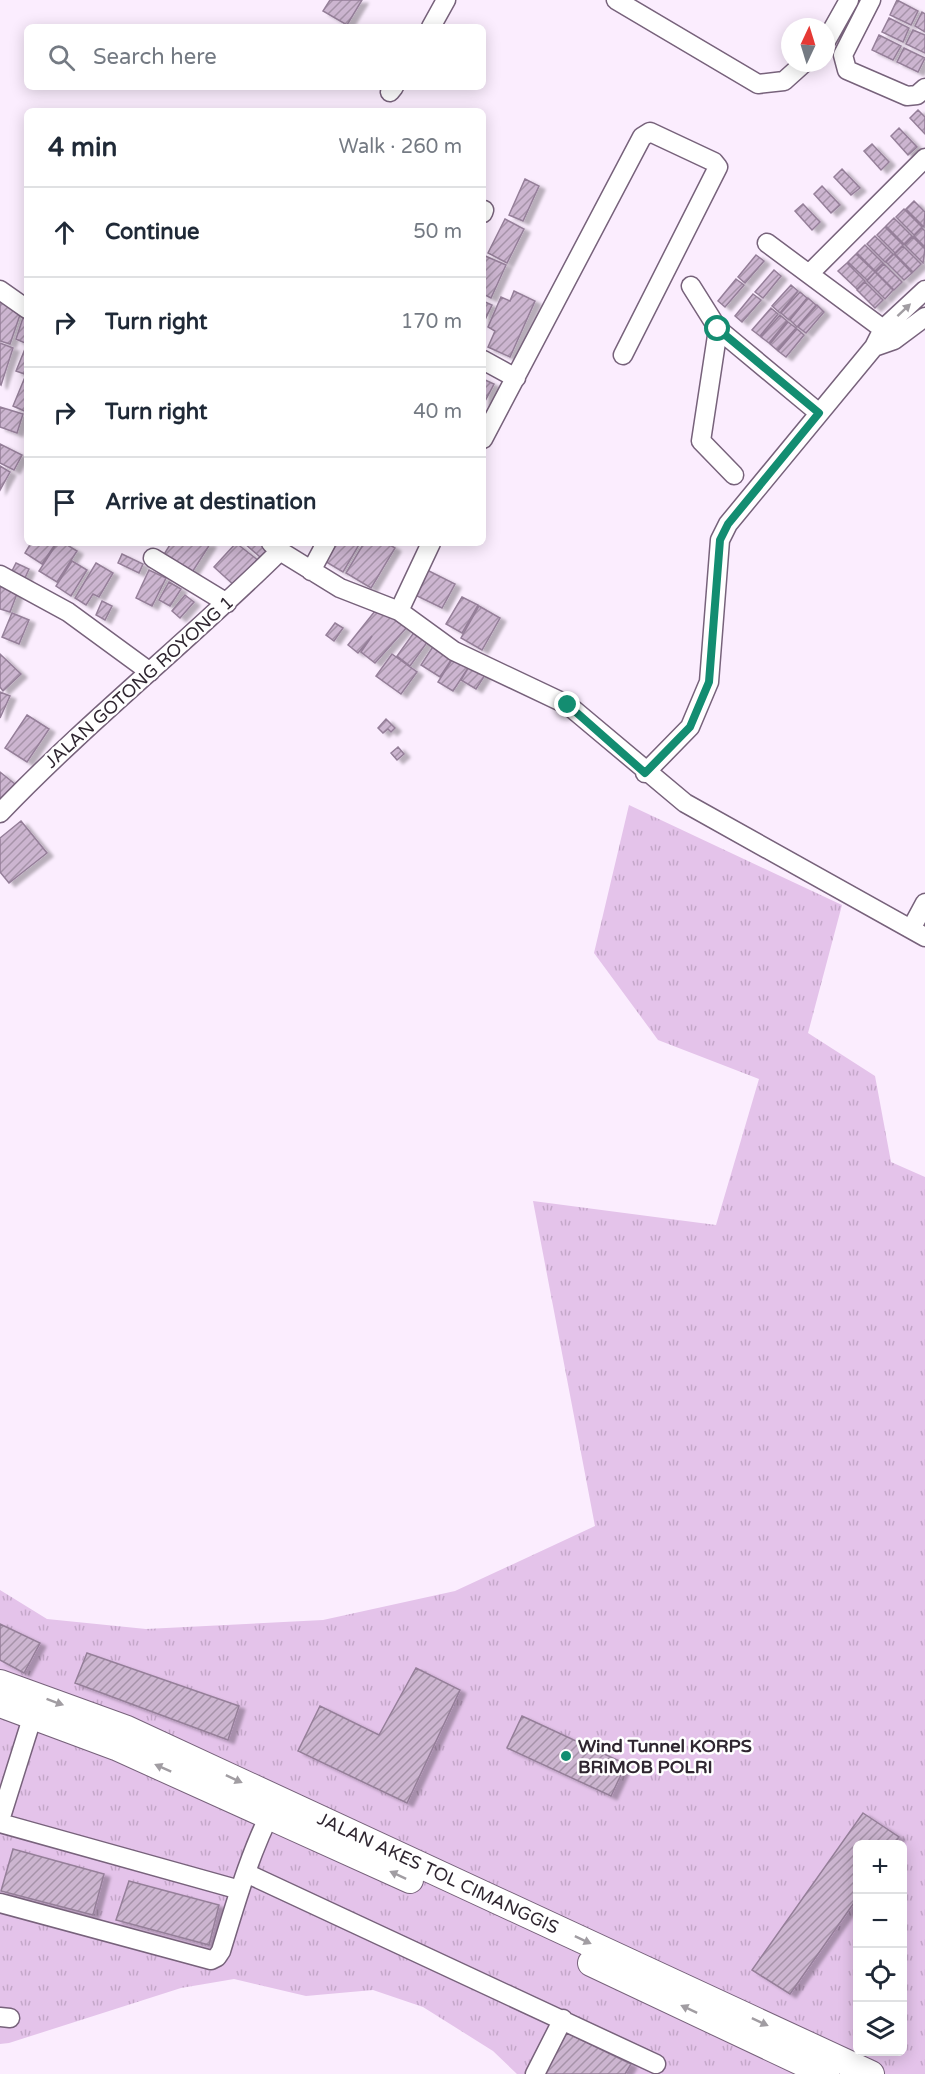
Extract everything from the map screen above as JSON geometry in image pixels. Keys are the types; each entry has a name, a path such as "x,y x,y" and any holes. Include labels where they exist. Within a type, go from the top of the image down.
{"main road":[{"name":"JALAN AKES TOL CIMANGGIS","path":"0,1683 127,1729 274,1807 871,2074"},
{"path":"0,1704 274,1807 826,2074"}],"street":[{"path":"432,24 446,0"},
{"path":"616,0 758,84 784,81 794,72"},
{"path":"835,25 849,0"},
{"path":"871,0 843,55 843,64 848,70 907,96 917,95 925,87"},
{"path":"486,433 642,137 650,132 714,162 718,167 623,355"},
{"path":"809,274 925,158"},
{"path":"767,243 883,329"},
{"path":"691,286 718,329 819,413"},
{"path":"0,290 24,307"},
{"path":"645,773 690,727 709,682 720,540 728,524 874,347 883,329 925,290"},
{"path":"874,347 894,340 925,317"},
{"path":"718,329 701,441 734,475"},
{"path":"486,362 516,378"},
{"path":"311,571 324,546"},
{"path":"399,612 430,546"},
{"path":"275,547 340,588 399,612 454,651 568,705 645,773 684,803 918,933 925,903"},
{"name":"JALAN GOTONG ROYONG 1","path":"0,813 38,773 227,603 275,547"},
{"path":"153,558 227,603"},
{"path":"0,575 68,612 150,672"},
{"path":"33,1715 0,1821 243,1882 563,2019 656,2064"},
{"path":"0,1903 211,1960 221,1951 243,1882 274,1807"},
{"path":"535,2074 563,2019"}],"green space":[{"path":"629,805 842,905 808,1033 875,1076 891,1162 925,1177 925,2074 517,2074 493,2051 423,2007 373,1990 306,1996 234,1979 181,1988 0,2044 0,1590 47,1619 146,1629 323,1620 455,1591 595,1526 533,1201 716,1225 759,1079 658,1040 594,953"}],"building":[{"path":"330,0 362,0 348,24 323,11"},
{"path":"897,0 918,11 911,25 890,15"},
{"path":"922,12 925,14 925,32 915,26"},
{"path":"889,18 909,28 903,42 882,32"},
{"path":"913,30 925,35 925,53 906,44"},
{"path":"879,35 901,46 893,60 872,50"},
{"path":"904,48 925,58 918,72 897,62"},
{"path":"918,110 925,117 925,134 910,118"},
{"path":"899,128 917,147 908,155 891,136"},
{"path":"872,144 889,162 881,170 864,151"},
{"path":"842,169 860,188 851,195 834,177"},
{"path":"525,179 539,186 523,221 509,215"},
{"path":"822,186 840,205 831,213 814,194"},
{"path":"914,201 925,212 924,227 906,209"},
{"path":"803,204 820,222 812,230 795,211"},
{"path":"904,209 922,227 914,235 896,217"},
{"path":"894,218 912,236 904,244 886,226"},
{"path":"505,219 524,229 507,263 488,253"},
{"path":"885,227 903,245 895,253 877,235"},
{"path":"922,228 925,231 925,247 914,236"},
{"path":"875,236 893,254 885,262 867,244"},
{"path":"913,237 925,249 923,263 905,245"},
{"path":"865,245 883,263 875,271 857,253"},
{"path":"903,246 921,264 913,272 895,254"},
{"path":"856,254 875,272 867,280 848,262"},
{"path":"894,254 912,273 904,280 886,262"},
{"path":"756,255 764,261 745,283 738,277"},
{"path":"486,256 506,265 491,298 486,296"},
{"path":"847,263 865,281 857,289 838,271"},
{"path":"884,264 902,282 894,290 876,272"},
{"path":"774,270 781,276 763,298 755,292"},
{"path":"875,272 893,290 885,299 867,281"},
{"path":"736,279 744,285 725,307 718,301"},
{"path":"865,282 883,300 875,308 857,290"},
{"path":"791,285 798,291 780,313 772,306"},
{"path":"514,291 535,301 510,357 488,347 495,331 488,327 501,297 510,301"},
{"path":"800,292 807,298 789,320 781,313"},
{"path":"753,294 761,300 742,322 735,316"},
{"path":"808,298 816,305 797,327 790,320"},
{"path":"0,299 23,306 10,344 0,341"},
{"path":"486,302 492,305 486,318"},
{"path":"817,305 824,312 806,333 798,327"},
{"path":"771,308 778,314 760,336 752,330"},
{"path":"780,315 787,321 769,343 761,337"},
{"path":"23,318 24,318 24,343 16,339"},
{"path":"788,322 796,328 777,350 770,344"},
{"path":"797,329 804,335 786,357 778,351"},
{"path":"0,343 13,348 1,385 0,384"},
{"path":"24,351 24,374 16,371"},
{"path":"24,379 24,411 13,406"},
{"path":"486,380 494,384 486,399"},
{"path":"0,407 23,414 17,433 0,427"},
{"path":"0,444 22,455 14,470 0,463"},
{"path":"0,466 10,472 0,490"},
{"path":"29,546 54,546 42,564 25,553"},
{"path":"55,546 69,546 77,551 57,582 39,571"},
{"path":"169,546 209,546 191,574 163,556"},
{"path":"233,546 240,546 259,561 236,587 214,567"},
{"path":"247,546 270,546 277,552 267,563"},
{"path":"331,546 358,546 343,572 323,560"},
{"path":"362,546 392,546 395,548 371,588 346,573"},
{"path":"122,554 143,564 139,573 118,563"},
{"path":"72,561 87,570 71,596 56,586"},
{"path":"16,563 29,569 24,580 11,573"},
{"path":"96,563 113,573 99,597 93,594 86,605 75,598"},
{"path":"149,570 166,578 152,606 136,598"},
{"path":"427,570 455,584 442,608 415,595"},
{"path":"4,580 20,586 10,612 0,609 0,589"},
{"path":"169,582 181,589 170,606 159,600"},
{"path":"185,595 194,602 180,618 172,611"},
{"path":"462,597 478,605 462,633 446,624"},
{"path":"102,601 112,606 105,620 96,615"},
{"path":"379,606 407,627 375,663 361,652 372,636 358,653 348,645"},
{"path":"479,606 500,618 482,650 461,638"},
{"path":"12,613 29,620 19,644 2,637"},
{"path":"335,623 343,628 334,641 326,635"},
{"path":"415,631 428,641 410,666 397,656"},
{"path":"434,645 453,657 440,677 421,665"},
{"path":"0,654 21,674 3,691 0,687"},
{"path":"392,654 417,672 401,694 376,676"},
{"path":"455,655 470,665 453,691 438,682"},
{"path":"470,665 485,675 476,689 461,680"},
{"path":"0,692 10,696 0,718"},
{"path":"27,715 49,729 27,762 5,748"},
{"path":"386,719 395,728 391,732 388,729 383,733 378,728"},
{"path":"398,747 404,754 397,760 391,753"},
{"path":"0,772 15,784 1,801 0,800"},
{"path":"21,821 47,853 9,883 0,872 0,838"},
{"path":"0,1624 40,1643 24,1673 0,1660"},
{"path":"87,1653 239,1706 228,1740 75,1683"},
{"path":"416,1668 460,1690 407,1803 298,1751 320,1706 379,1735"},
{"name":"Wind Tunnel KORPS BRIMOB POLRI","path":"522,1716 626,1764 611,1796 507,1748"},
{"path":"863,1813 899,1837 897,1840 853,1840 853,1904 790,1994 752,1970"},
{"path":"13,1849 104,1874 93,1915 1,1891"},
{"path":"129,1881 219,1905 209,1945 116,1920"},
{"path":"565,2032 631,2064 625,2074 544,2074"}],"place":[{"name":"Wind Tunnel KORPS BRIMOB POLRI","path":"566,1756"}],"route":[{"path":"568,705 645,773 690,727 709,682 720,540 728,524 819,413 718,329"}]}
